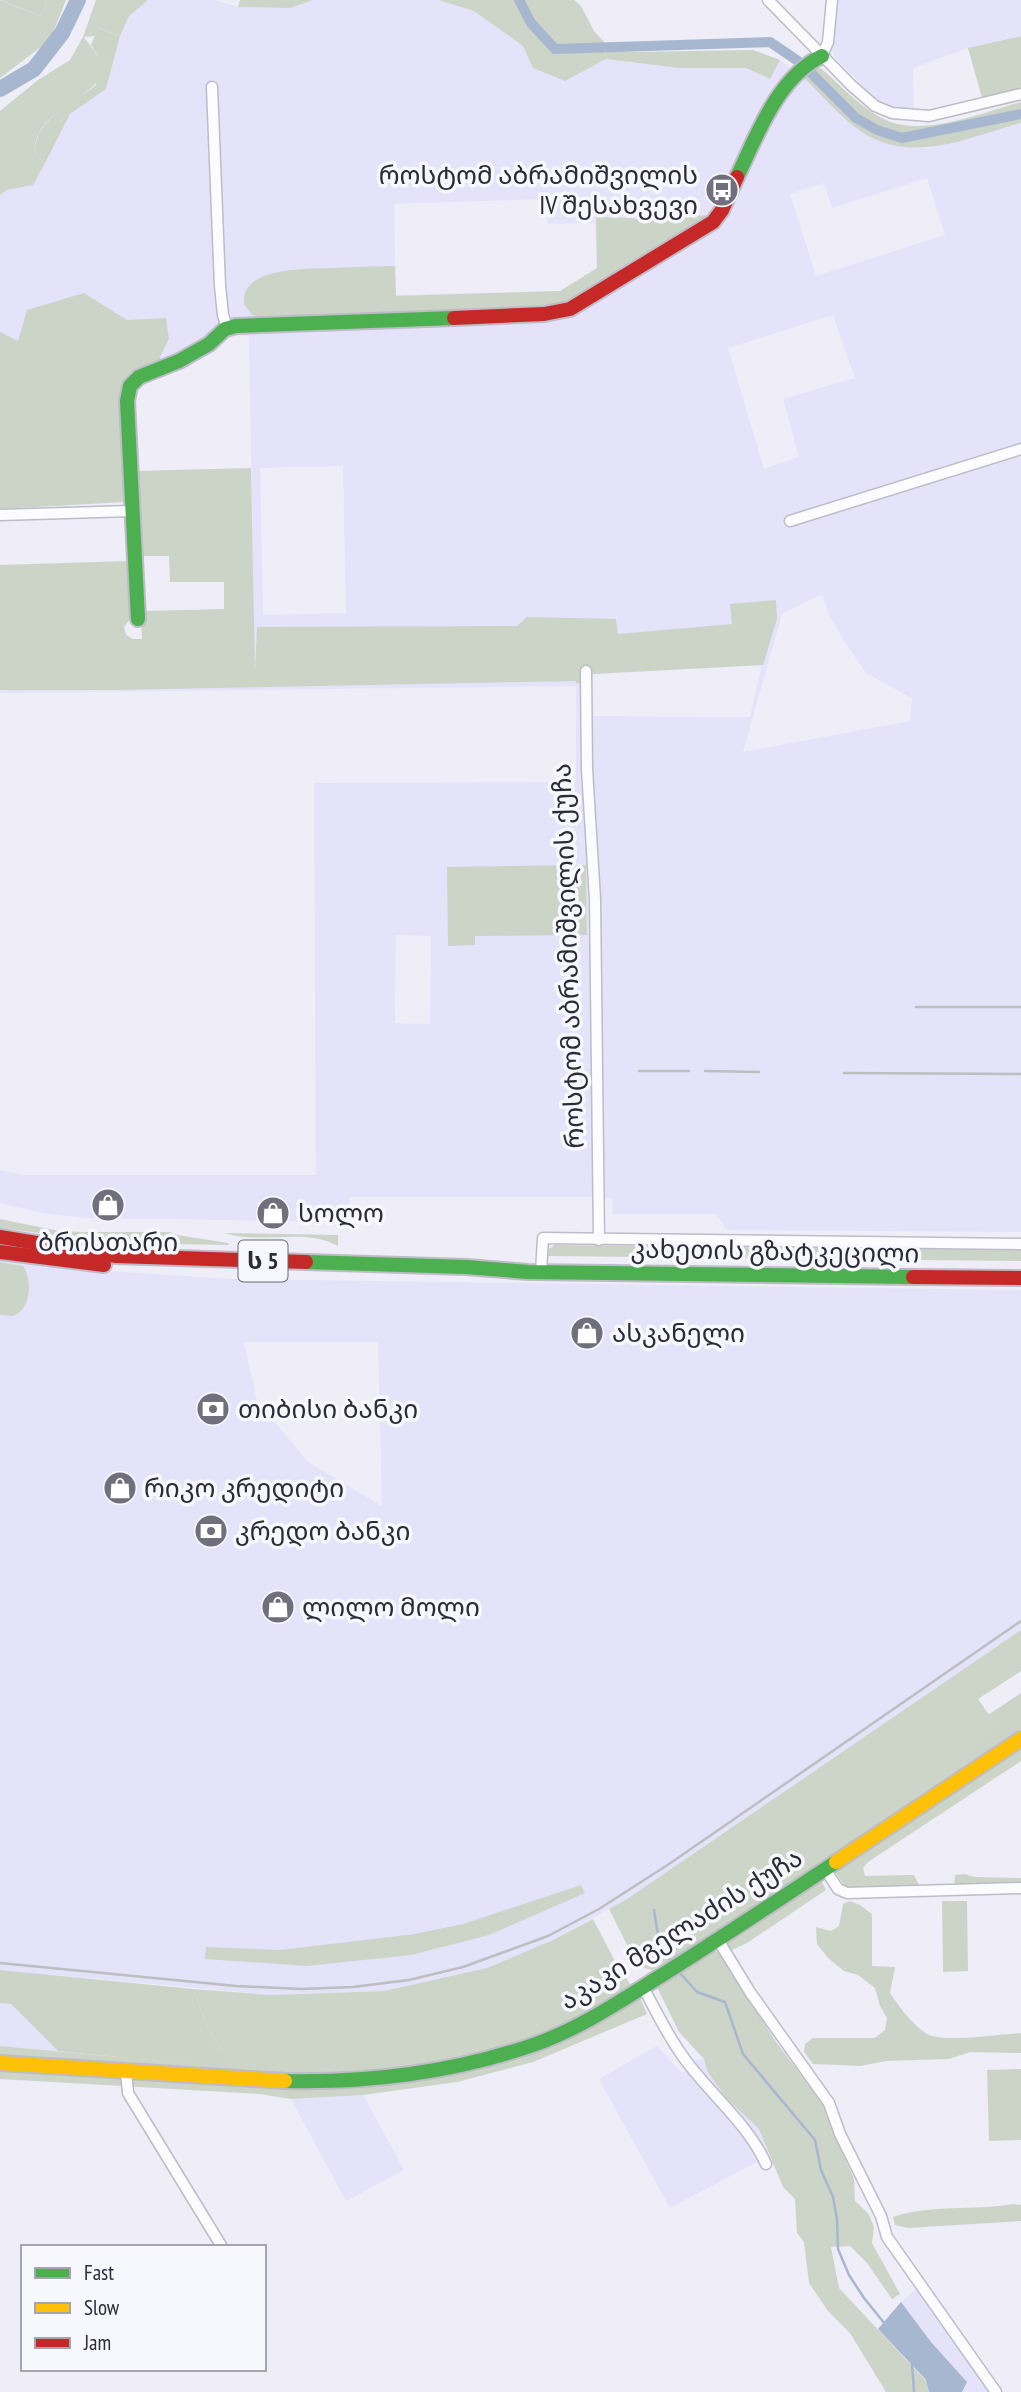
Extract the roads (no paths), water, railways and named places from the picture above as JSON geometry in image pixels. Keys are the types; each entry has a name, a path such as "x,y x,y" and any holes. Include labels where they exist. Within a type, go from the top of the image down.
{"main road":[{"path":"138,619 127,401 130,386 139,377 179,361 199,350 227,328 236,326 544,314 569,309 713,222 722,210 778,97 796,73 815,58"},
{"name":"კახეთის გზატკეცილი","path":"0,1237 116,1256 466,1267 534,1273"},
{"name":"კახეთის გზატკეცილი","path":"0,1252 95,1264 466,1277 534,1273 1021,1278"},
{"name":"აკაკი მგელაძის ქუჩა","path":"0,2063 264,2081 335,2082 449,2069 538,2043 604,2011 718,1940 1021,1739"}],"street":[{"path":"768,0 815,58 875,106 892,113 929,116 1021,94"},
{"path":"815,58 828,42 832,0"},
{"path":"212,87 220,286 227,328"},
{"path":"790,521 1021,449"},
{"path":"0,515 131,511"},
{"name":"როსტომ აბრამიშვილის ქუჩა","path":"586,671 587,769 595,899 598,1240"},
{"path":"534,1273 542,1238 1021,1244"},
{"path":"825,1869 838,1889 847,1893 1021,1888"},
{"path":"718,1940 750,1992 829,2103 839,2134 881,2216 887,2237 996,2392"},
{"path":"643,1987 664,2027 689,2065 755,2143 766,2164"},
{"path":"126,2071 128,2093 221,2245"}],"waterway":[{"path":"0,89 34,69 62,33 78,0"},
{"path":"519,0 531,23 555,49 770,42 801,63 856,118 877,130 902,138 1021,114"},
{"path":"654,1910 659,1942 670,1960"},
{"path":"680,1973 697,1992 725,2002 743,2054 815,2140 821,2170 833,2197 838,2249 849,2275 885,2324"},
{"path":"912,2364 914,2392"}],"railway":[{"path":"916,1007 1021,1007"},
{"path":"639,1071 689,1071"},
{"path":"705,1071 759,1072"},
{"path":"844,1073 1021,1074"},
{"path":"0,1963 236,1986 301,1989 353,1987 409,1980 463,1967 548,1936 599,1909 669,1864 1021,1621"}],"place":[{"name":"როსტომ აბრამიშვილის IV შესახვევი","path":"722,190"},
{"name":"ბრისთარი","path":"108,1205"},
{"name":"სოლო","path":"273,1213"},
{"name":"ასკანელი","path":"587,1333"},
{"name":"თიბისი ბანკი","path":"213,1409"},
{"name":"რიკო კრედიტი","path":"120,1488"},
{"name":"კრედო ბანკი","path":"211,1531"},
{"name":"ლილო მოლი","path":"278,1607"}]}
